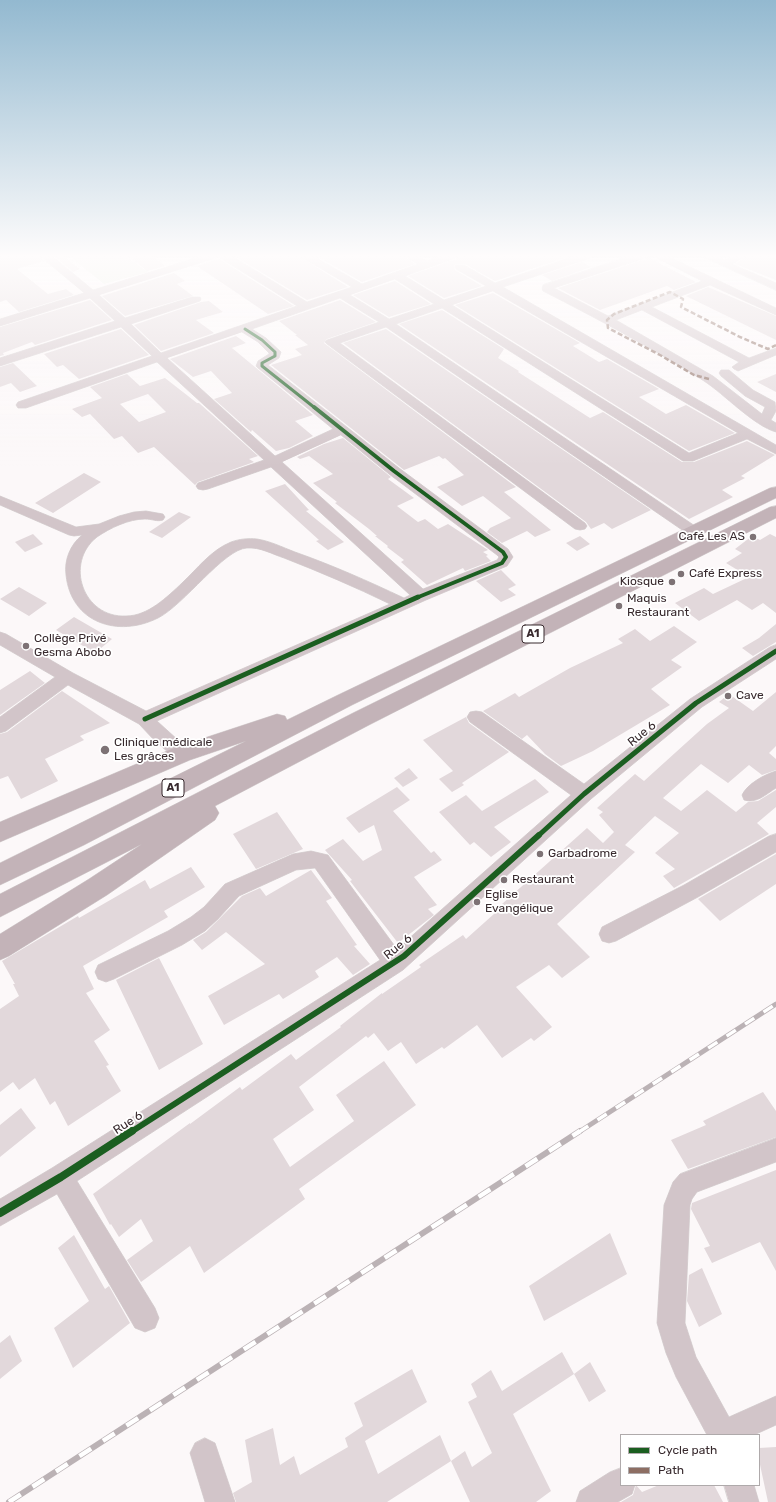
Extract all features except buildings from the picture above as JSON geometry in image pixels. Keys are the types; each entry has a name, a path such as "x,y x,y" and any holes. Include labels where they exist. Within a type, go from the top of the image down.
{"main road":[{"name":"A1","path":"0,875 345,700 776,492"},
{"name":"A1","path":"0,906 361,719 776,511"},
{"path":"0,832 182,754 345,700"},
{"path":"0,948 98,887 291,756"}],"street":[{"path":"0,362 114,325"},
{"path":"127,325 160,358 421,596"},
{"path":"22,405 256,325"},
{"path":"382,325 331,342 580,526"},
{"path":"391,325 693,531"},
{"path":"478,325 688,458 748,434"},
{"path":"561,325 776,450"},
{"path":"616,325 709,379 764,421 776,428"},
{"path":"678,325 749,362"},
{"path":"144,719 421,596 502,563 506,558 503,552 394,471 262,366 264,362 275,356 275,352 262,340 245,329"},
{"path":"709,379 776,351"},
{"path":"725,373 749,392 771,405 771,409 764,421"},
{"path":"203,486 274,461 342,430"},
{"path":"0,500 78,538"},
{"path":"78,538 128,518 144,515 158,517"},
{"path":"78,538 72,571 76,591 85,606 98,615 112,620 128,622 143,619 159,610 219,555 233,546 246,543 262,544 314,564 404,604"},
{"path":"0,638 144,719 182,754"},
{"name":"Rue 6","path":"0,1213 61,1177 395,963 584,794 696,703 776,652"},
{"path":"0,726 67,677"},
{"path":"476,717 584,794"},
{"path":"751,795 776,778"},
{"path":"609,934 691,891 776,842"},
{"path":"106,972 198,924 212,913 232,890 293,862 311,859 321,861 395,963"},
{"path":"722,1434 687,1370 674,1338 671,1323 677,1205 682,1192 689,1183 776,1150"},
{"path":"61,1177 145,1318"},
{"path":"725,1434 776,1410"},
{"path":"205,1453 220,1502"},
{"path":"591,1502 620,1484"},
{"path":"739,1486 744,1502"}],"railway":[{"path":"579,1132 776,1004"},
{"path":"9,1502 580,1131"}],"marked path":[{"path":"608,325 608,328 660,355 694,375 709,379"},
{"path":"717,325 768,349 776,345"}],"cycle path":[{"path":"145,719 421,596 502,563 506,557 503,552 394,471 262,366 262,363 275,356 275,352 262,340 245,329"},
{"path":"0,1213 61,1177 404,956 584,794 696,703 776,651"}],"place":[{"name":"Café Les AS","path":"753,537"},
{"name":"Café Express","path":"681,574"},
{"name":"Kiosque","path":"672,582"},
{"name":"Maquis Restaurant","path":"619,606"},
{"name":"Collège Privé Gesma Abobo","path":"26,646"},
{"name":"Cave","path":"728,696"},
{"name":"Clinique médicale Les grâces","path":"105,750"},
{"name":"Garbadrome","path":"540,854"},
{"name":"Restaurant","path":"504,880"},
{"name":"Eglise Evangélique","path":"477,902"}]}
